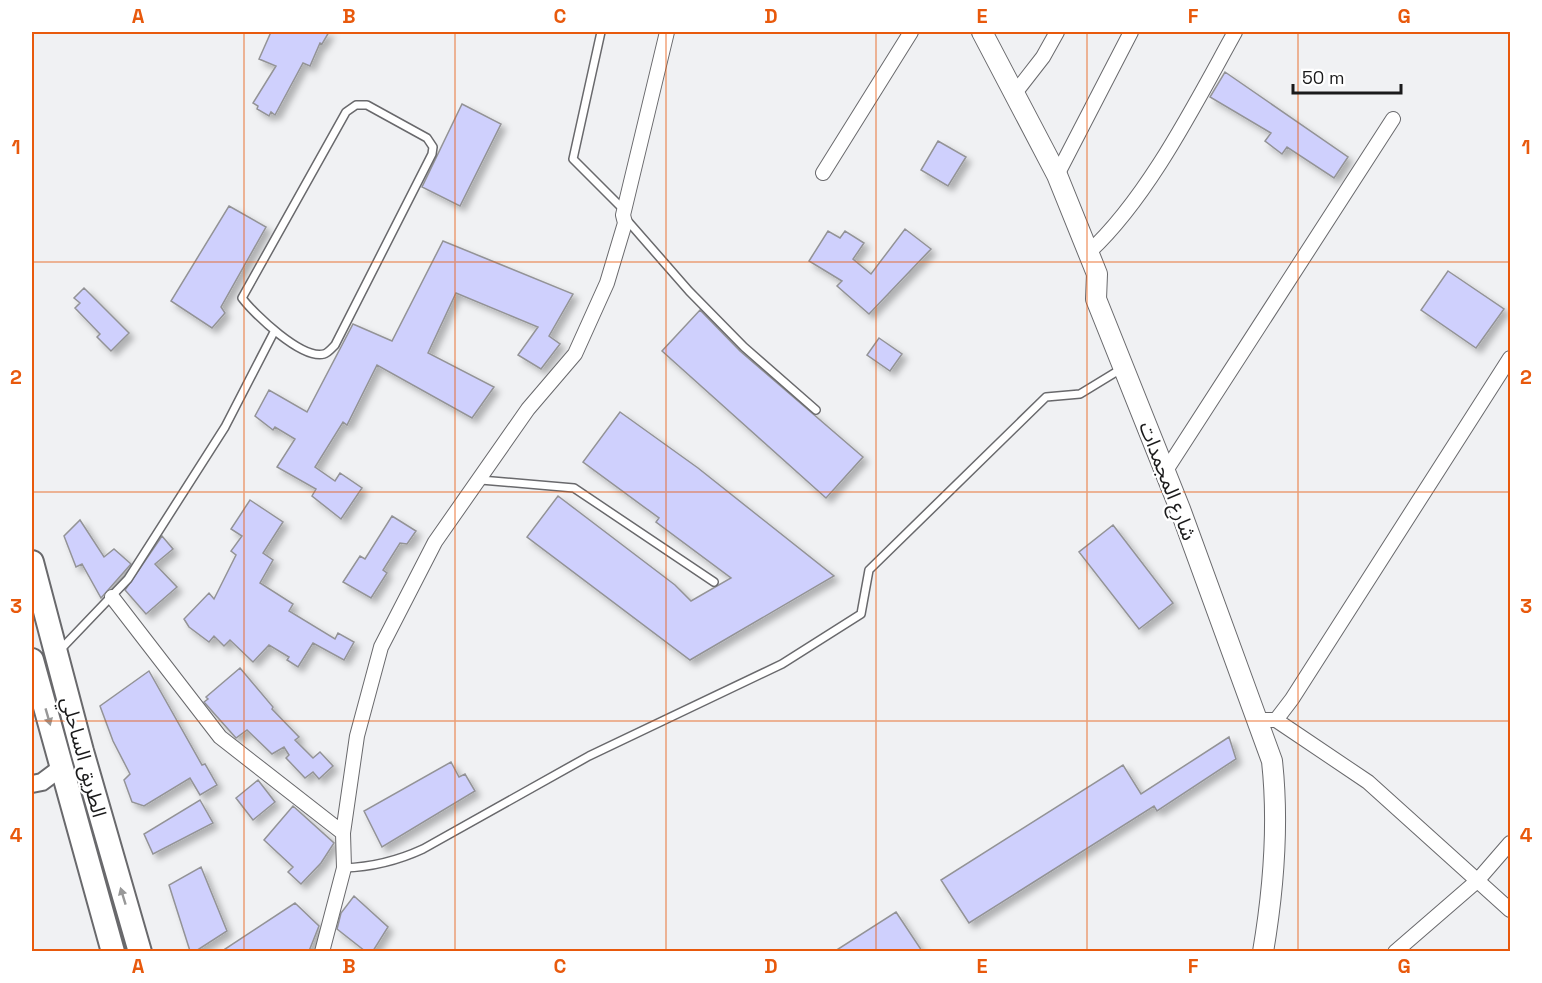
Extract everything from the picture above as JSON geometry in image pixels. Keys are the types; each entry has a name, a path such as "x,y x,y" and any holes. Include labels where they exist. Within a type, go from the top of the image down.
{"highway":[{"name":"الطريق الساحلي","path":"32,562 82,752 140,951"},
{"name":"الطريق الساحلي","path":"32,660 113,951"},
{"path":"62,767 82,752"}],"main road":[{"name":"شارع المجمدات","path":"982,32 1057,175 1097,274 1096,299 1267,720 1276,802 1271,904 1263,951"}],"street":[{"path":"322,951 344,868 343,833 357,736 381,647 435,542 481,480 528,410 575,354 607,283 625,223 624,213 667,32"},
{"path":"823,173 911,32"},
{"path":"1015,93 1043,57 1057,32"},
{"path":"1057,175 1131,32"},
{"path":"1088,253 1112,231 1179,133 1235,32"},
{"path":"1165,472 1393,119"},
{"path":"1510,358 1301,686 1267,720 1368,782 1510,910"},
{"path":"112,597 220,737 343,833"},
{"path":"32,784 42,782 62,767"},
{"path":"1395,951 1477,881 1510,843"}],"lane":[{"path":"601,32 573,159 624,213 689,291 744,347 816,410"},
{"path":"356,105 367,105 427,138 433,147 432,154 335,345 325,354 315,354 274,332 242,298 346,112 356,105"},
{"path":"57,653 128,579 225,427 274,332"},
{"path":"344,868 368,867 396,861 423,849 590,756 782,664 861,614 869,570 1046,397 1080,394 1124,368"},
{"path":"481,480 574,488 714,582"}],"building":[{"path":"271,32 329,32 322,44 320,43 310,66 303,63 275,115 271,112 269,116 257,109 258,106 253,103 276,66 259,59"},
{"path":"1225,72 1348,157 1334,178 1287,147 1282,154 1265,141 1271,133 1210,97"},
{"path":"462,104 501,124 460,206 422,187"},
{"path":"938,141 966,157 948,186 921,170"},
{"path":"229,206 266,227 221,307 225,313 212,328 171,301"},
{"path":"905,229 931,249 869,314 837,286 842,281 809,261 828,231 840,238 845,231 864,243 853,259 871,274"},
{"path":"443,241 573,294 549,336 560,344 541,369 518,355 538,327 456,293 428,353 494,387 472,418 377,365 347,425 343,422 315,467 335,481 340,473 362,488 341,519 312,496 316,489 277,467 295,439 275,427 273,430 255,416 269,390 307,412 353,324 392,341"},
{"path":"1448,271 1504,309 1476,348 1421,310"},
{"path":"84,288 129,333 111,351 97,337 100,334 75,308 80,303 74,298"},
{"path":"700,310 740,351 863,457 826,498 662,351"},
{"path":"879,338 902,354 890,371 867,355"},
{"path":"620,412 698,468 834,576 690,660 527,537 558,496 675,585 691,601 731,578 656,522 659,518 583,462"},
{"path":"250,500 283,522 263,553 273,560 260,583 293,604 289,611 335,639 338,633 354,642 344,660 313,643 298,667 287,660 289,657 269,645 253,662 230,640 224,646 214,636 209,642 189,627 184,619 209,593 214,599 236,555 231,551 242,536 231,529"},
{"path":"392,516 416,531 407,544 400,543 383,570 387,573 371,598 343,582 360,556 365,559"},
{"path":"80,520 104,557 114,549 131,564 101,598 82,564 76,567 64,536"},
{"path":"1113,525 1173,603 1139,629 1079,552"},
{"path":"162,536 173,549 155,564 177,587 146,614 125,590"},
{"path":"240,668 273,707 272,709 299,737 295,740 313,758 320,752 333,766 319,779 313,772 305,778 286,758 289,755 284,747 272,754 247,730 236,738 204,702 208,699 206,697"},
{"path":"149,671 202,765 205,764 217,785 200,795 190,778 144,806 132,802 124,780 130,774 113,741 100,706"},
{"path":"1229,737 1236,759 1157,811 1154,806 969,923 941,880 1123,765 1141,794"},
{"path":"451,762 459,777 465,774 475,791 382,847 364,811"},
{"path":"258,780 275,802 253,820 236,798"},
{"path":"200,800 213,823 153,854 144,834"},
{"path":"293,806 334,843 321,863 301,884 288,872 293,867 264,840"},
{"path":"201,867 227,931 196,951 190,951 169,885"},
{"path":"354,896 388,927 373,951 365,951 337,929 341,913"},
{"path":"295,903 319,926 309,951 222,951"},
{"path":"896,912 922,951 835,951"}]}
